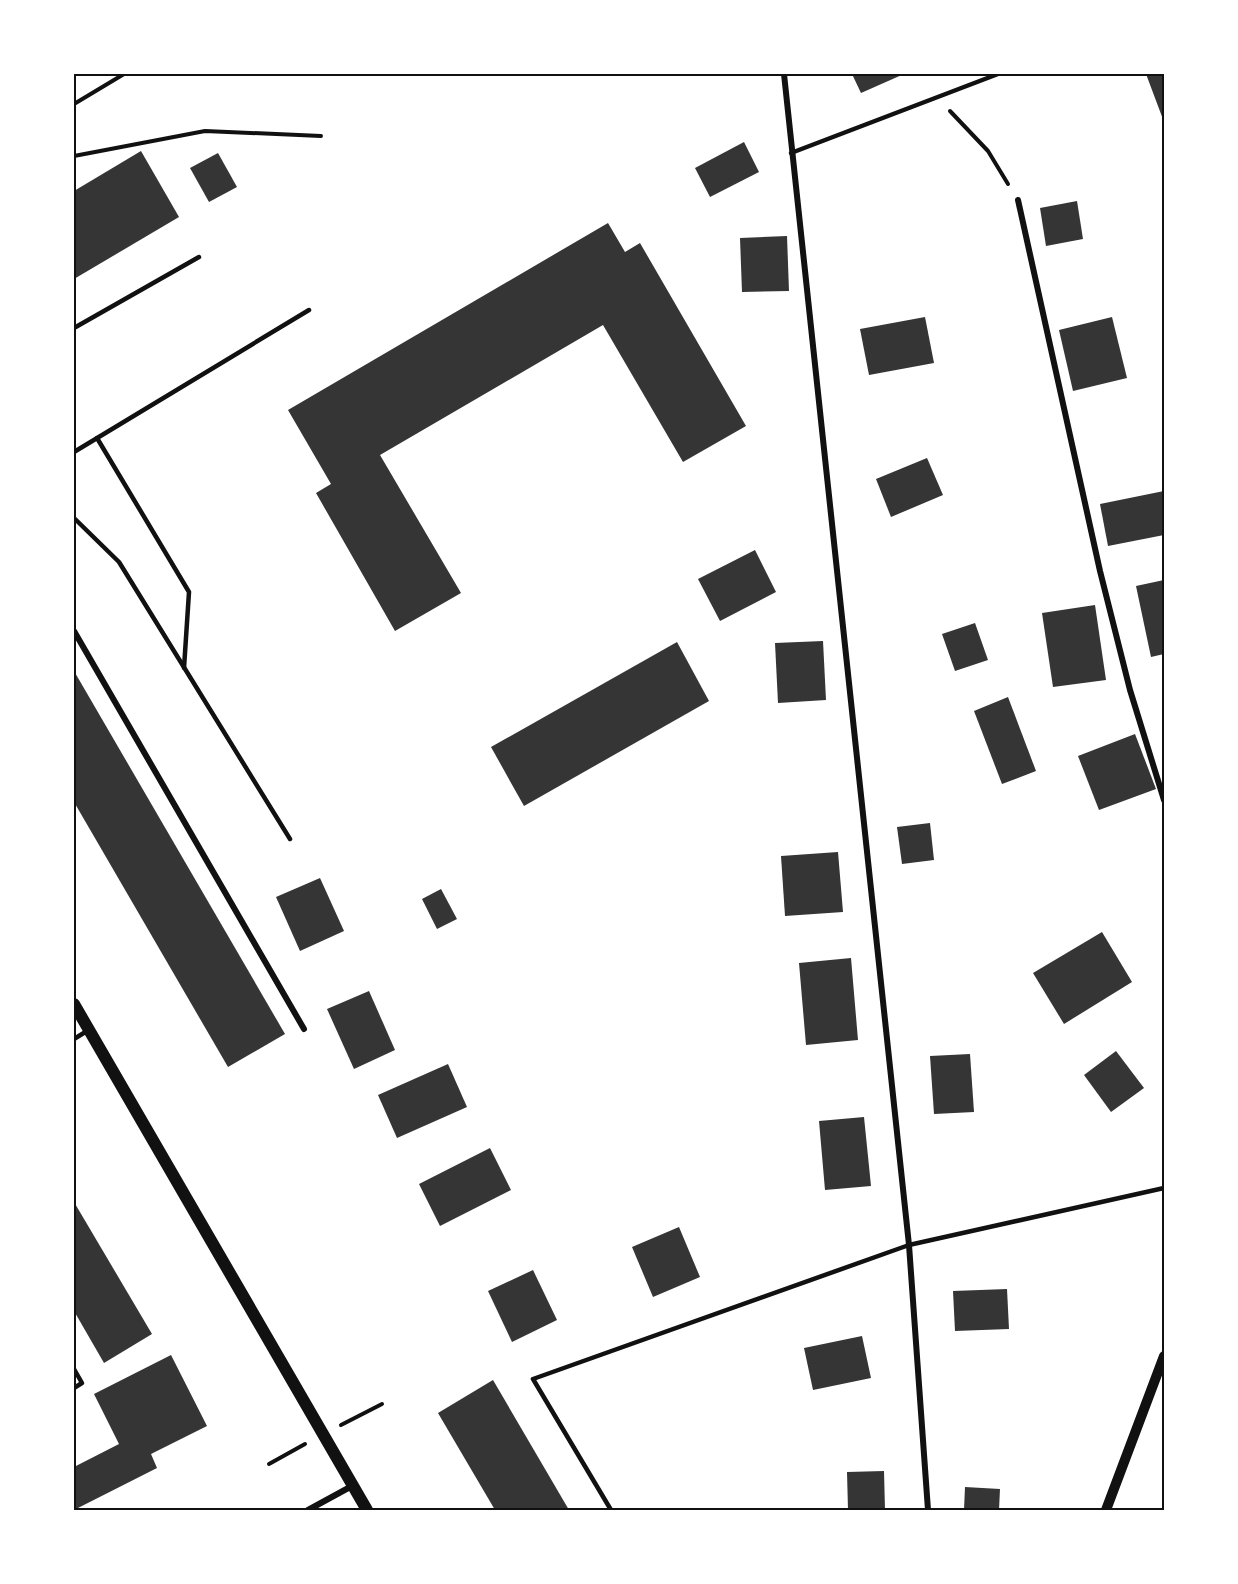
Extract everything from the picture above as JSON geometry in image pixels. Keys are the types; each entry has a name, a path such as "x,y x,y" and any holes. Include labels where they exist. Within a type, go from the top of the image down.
{"main road":[{"path":"74,1004 367,1510"}],"street":[{"path":"784,74 909,1245 928,1510"},
{"path":"1018,200 1100,571 1130,690 1164,800"},
{"path":"74,631 304,1029"},
{"path":"1106,1510 1164,1356"},
{"path":"308,1510 353,1486"}],"lane":[{"path":"791,153 998,74"},
{"path":"74,328 199,257"},
{"path":"74,452 309,310"},
{"path":"97,438 189,592 184,668"},
{"path":"74,518 119,562 290,839"},
{"path":"74,1039 89,1029"},
{"path":"611,1510 533,1379 909,1245 1164,1188"},
{"path":"74,1369 82,1383 74,1388"}],"path":[{"path":"74,104 124,74"},
{"path":"938,98 988,151 1018,200"},
{"path":"74,156 205,130 321,136"}],"building":[{"path":"852,74 904,74 861,93"},
{"path":"1146,74 1164,74 1164,122"},
{"path":"744,142 759,172 710,197 695,168"},
{"path":"141,151 179,217 74,279 74,191"},
{"path":"218,153 237,187 209,202 190,168"},
{"path":"1077,201 1083,239 1046,246 1040,208"},
{"path":"608,223 625,252 640,243 746,426 683,462 603,325 380,455 461,593 395,631 316,493 331,484 288,410"},
{"path":"787,236 789,291 742,292 740,238"},
{"path":"925,317 934,363 869,375 860,329"},
{"path":"1112,317 1127,378 1073,391 1059,330"},
{"path":"927,458 943,495 891,517 876,479"},
{"path":"1164,491 1164,535 1108,546 1100,504"},
{"path":"755,550 776,592 720,621 698,579"},
{"path":"1164,580 1164,654 1151,657 1136,586"},
{"path":"1095,605 1106,680 1053,687 1042,613"},
{"path":"975,623 988,660 955,671 942,634"},
{"path":"823,641 826,700 778,703 775,643"},
{"path":"677,642 709,701 524,806 491,747"},
{"path":"74,671 285,1034 228,1067 74,802"},
{"path":"1008,697 1036,771 1002,784 974,711"},
{"path":"1135,734 1156,789 1099,810 1078,756"},
{"path":"930,823 934,860 902,864 897,827"},
{"path":"838,852 843,912 785,916 781,856"},
{"path":"320,878 344,931 300,951 276,897"},
{"path":"441,889 457,919 437,929 422,899"},
{"path":"1102,932 1132,982 1064,1024 1033,973"},
{"path":"851,958 858,1040 806,1045 799,963"},
{"path":"369,991 395,1050 354,1069 327,1009"},
{"path":"1116,1051 1144,1088 1111,1112 1084,1075"},
{"path":"970,1054 974,1112 934,1114 930,1056"},
{"path":"448,1064 467,1107 397,1138 378,1095"},
{"path":"864,1117 871,1186 825,1190 819,1121"},
{"path":"490,1148 511,1190 440,1226 419,1184"},
{"path":"74,1202 152,1334 104,1363 74,1311"},
{"path":"679,1227 700,1277 653,1297 632,1247"},
{"path":"533,1270 557,1320 512,1342 488,1291"},
{"path":"1007,1289 1009,1329 955,1331 953,1291"},
{"path":"862,1336 871,1378 813,1390 804,1348"},
{"path":"171,1355 207,1426 151,1454 157,1468 74,1510 74,1467 119,1444 94,1394"},
{"path":"493,1380 569,1510 495,1510 438,1413"},
{"path":"884,1471 885,1510 848,1510 847,1472"},
{"path":"965,1487 1000,1489 999,1510 964,1510"}]}
